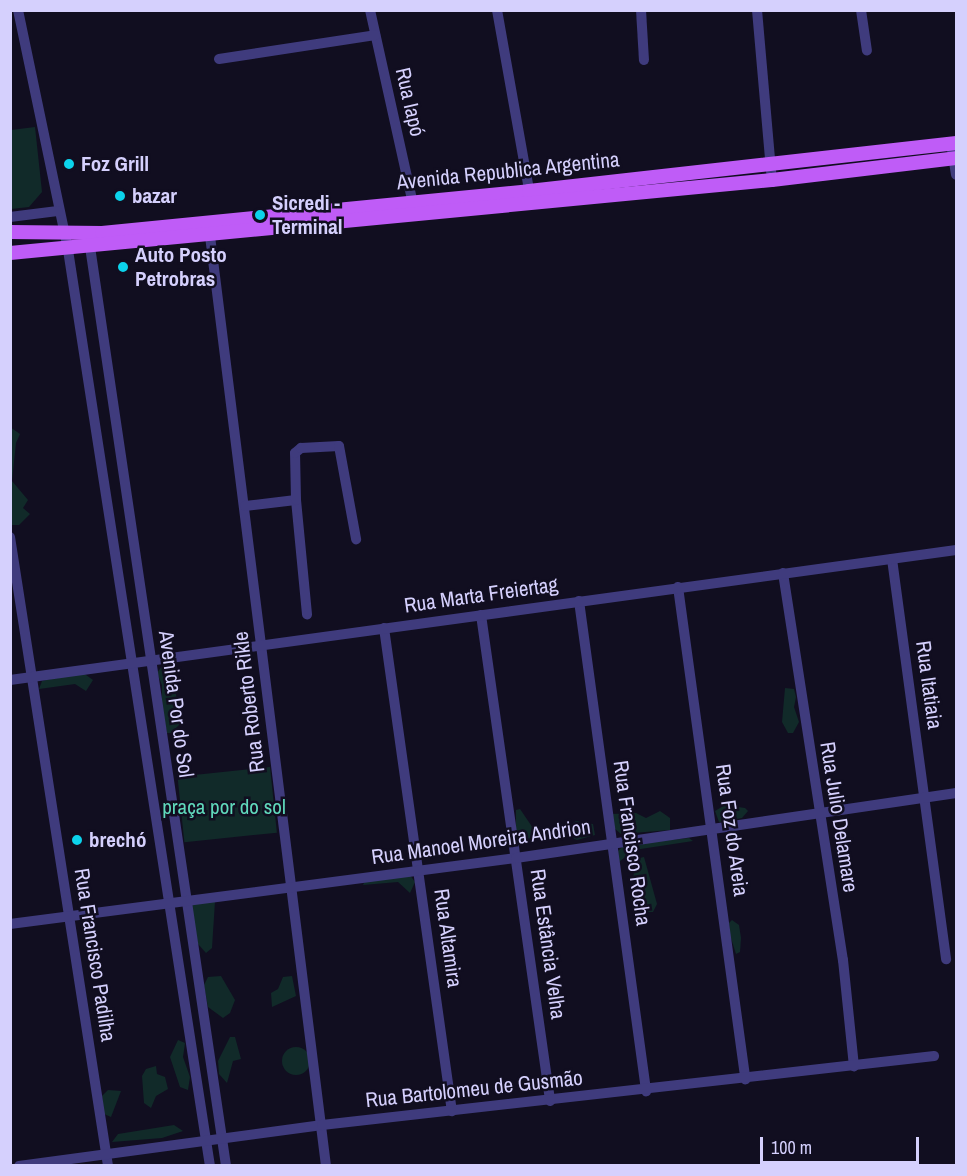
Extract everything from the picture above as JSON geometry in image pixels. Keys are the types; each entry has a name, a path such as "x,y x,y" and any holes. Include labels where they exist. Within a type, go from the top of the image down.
{"main road":[{"name":"Avenida Republica Argentina","path":"530,197 770,164 954,143"},
{"name":"Avenida Republica Argentina","path":"10,232 64,230 88,233 209,228 530,197 772,180 955,158"},
{"name":"Avenida Republica Argentina","path":"10,253 90,248 209,228"}],"street":[{"name":"Avenida Por do Sol","path":"18,10 58,211 68,250 210,1166"},
{"name":"Rua Iapó","path":"370,10 414,208"},
{"path":"497,10 530,197"},
{"path":"641,10 644,60"},
{"path":"757,10 772,180"},
{"path":"861,10 867,51"},
{"path":"219,59 375,35"},
{"path":"954,143 957,175"},
{"path":"10,217 58,211"},
{"name":"Rua Roberto Rikle","path":"209,228 326,1166"},
{"name":"Avenida Por do Sol","path":"88,233 149,662 226,1166"},
{"path":"307,614 296,500 295,453 301,448 339,446 356,539"},
{"path":"245,506 296,500"},
{"name":"Rua Francisco Padilha","path":"10,537 107,1160"},
{"name":"Rua Marta Freiertag","path":"10,680 957,550"},
{"name":"Rua Itatiaia","path":"892,559 946,959"},
{"name":"Rua Julio Delamare","path":"783,573 817,812 843,960 854,1066"},
{"name":"Rua Foz do Areia","path":"678,587 745,1079"},
{"name":"Rua Francisco Rocha","path":"579,601 646,1091"},
{"name":"Rua Estância Velha","path":"481,615 550,1101"},
{"name":"Rua Altamira","path":"384,628 452,1111"},
{"name":"Rua Manoel Moreira Andrion","path":"10,924 516,858 957,793"},
{"name":"Rua Bartolomeu de Gusmão","path":"19,1166 107,1160 221,1138 322,1125 646,1091 934,1056"}],"green space":[{"path":"35,127 42,192 29,207 11,209 11,130"},
{"path":"10,427 20,434 16,443 12,481 28,500 23,508 30,514 19,525 11,525"},
{"path":"162,666 172,673 179,711 180,724 171,733 167,733 162,707 162,685 157,673"},
{"path":"82,672 93,680 86,691 75,684 39,689 42,681"},
{"path":"785,688 794,689 796,697 794,707 799,722 793,733 788,733 782,722"},
{"name":"praça por do sol","path":"270,767 277,833 184,842 178,777"},
{"path":"725,805 745,808 748,811 742,818 719,822 715,811"},
{"path":"520,809 535,831 526,845 516,832 516,810"},
{"path":"660,811 670,818 670,830 621,834 614,828 611,814 636,813 646,818"},
{"path":"576,821 593,824 595,835 577,840 568,836 565,828"},
{"path":"689,838 693,841 634,850 619,862 618,851 624,845"},
{"path":"644,857 657,904 653,912 635,912 631,904 635,859"},
{"path":"410,875 415,882 410,893 398,882 363,885 365,881"},
{"path":"215,901 212,948 206,953 198,944 191,907 193,903"},
{"path":"732,920 739,925 741,938 740,952 736,954 730,935 729,923"},
{"path":"221,976 235,1000 230,1013 223,1018 208,1007 204,985 208,977"},
{"path":"292,976 296,996 272,1007 271,993 278,989 283,977"},
{"path":"230,1037 235,1037 241,1059 233,1061 227,1083 219,1074 218,1061"},
{"path":"178,1040 185,1043 183,1057 190,1077 188,1090 180,1087 170,1057"},
{"path":"296,1047 306,1051 310,1061 306,1071 296,1075 286,1071 282,1061 286,1051"},
{"path":"156,1066 157,1074 165,1077 168,1089 156,1096 151,1108 144,1103 142,1076 146,1069"},
{"path":"108,1090 121,1091 111,1117 104,1114 102,1096"},
{"path":"174,1125 183,1131 162,1138 112,1142 118,1134"}],"place":[{"name":"Foz Grill","path":"69,164"},
{"name":"bazar","path":"120,196"},
{"name":"Sicredi - Terminal","path":"260,215"},
{"name":"Auto Posto Petrobras","path":"123,267"},
{"name":"brechó","path":"77,840"}]}
